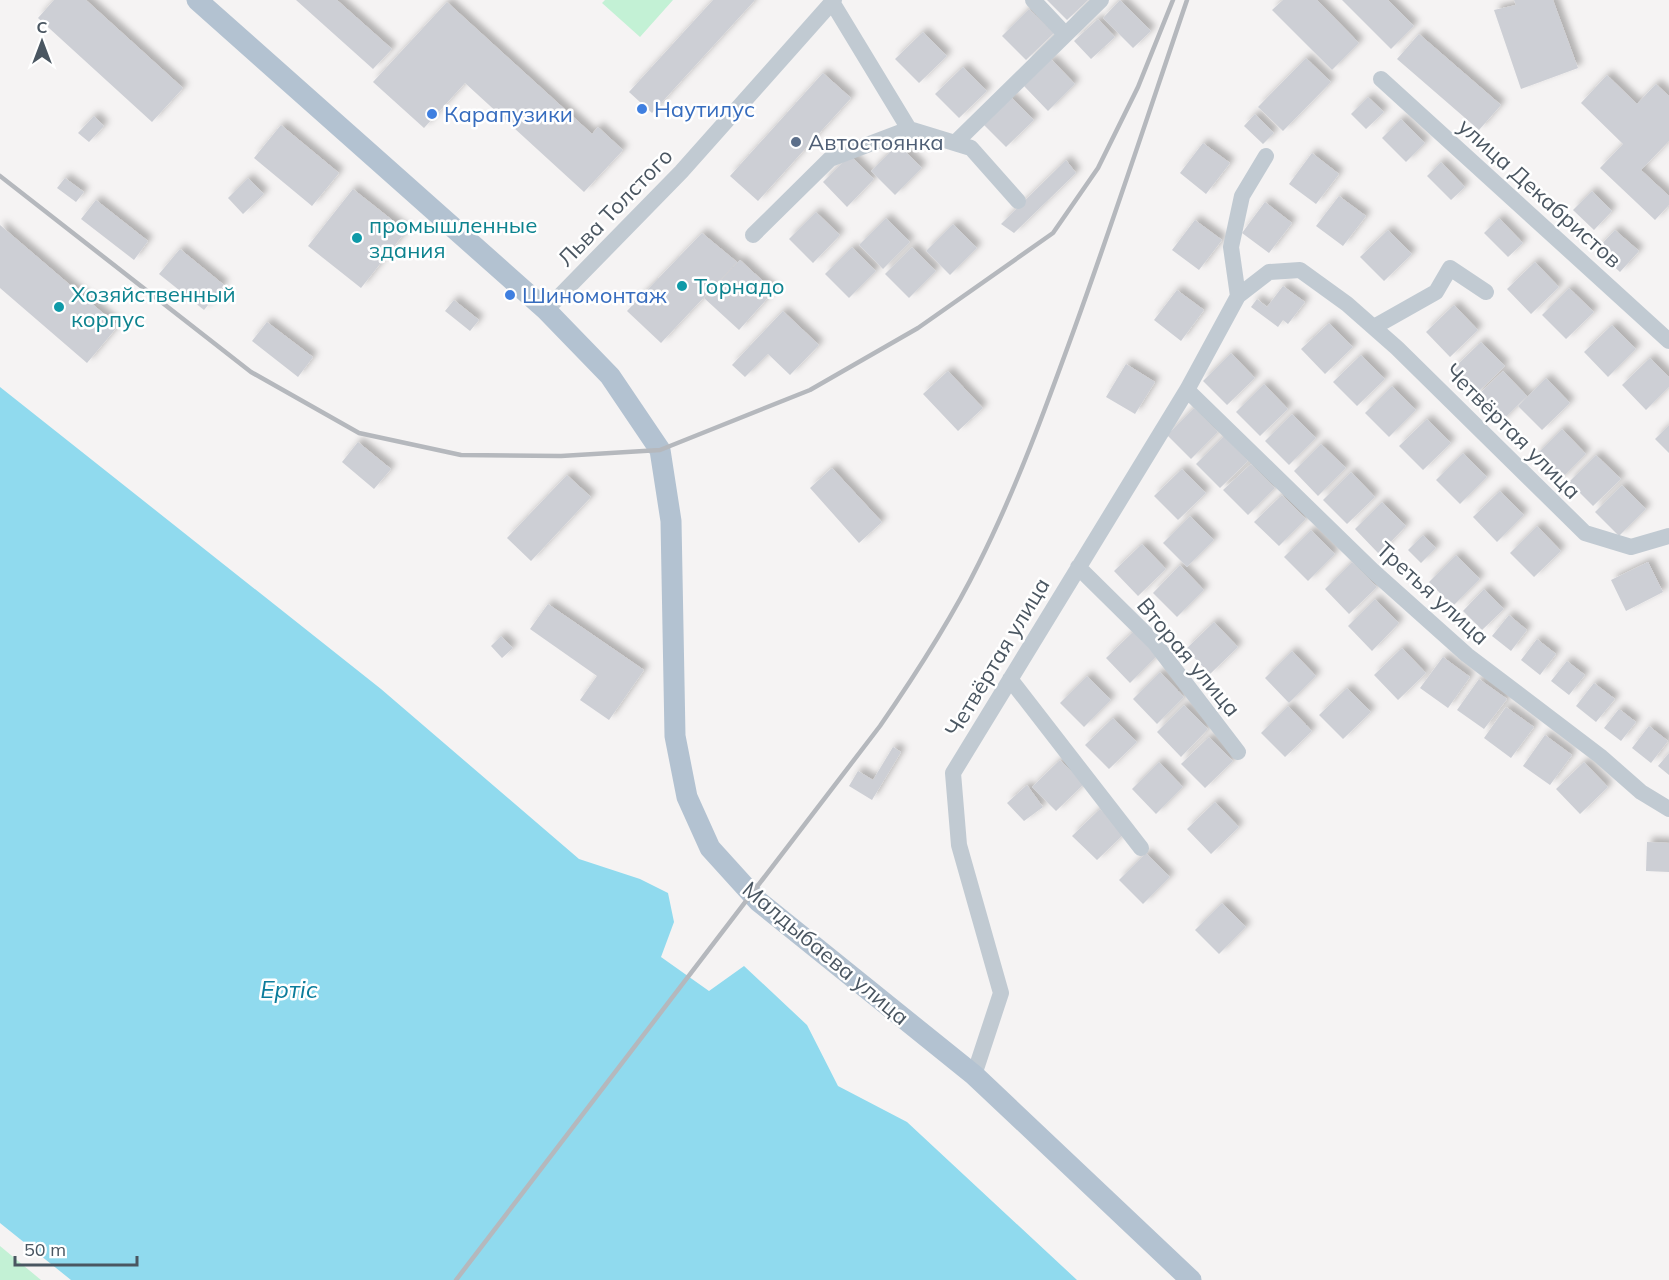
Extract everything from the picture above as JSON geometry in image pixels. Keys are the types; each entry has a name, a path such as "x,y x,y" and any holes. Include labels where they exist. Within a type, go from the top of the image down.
{"main road":[{"name":"Малдыбаева улица","path":"196,0 546,310 610,376 660,450 671,521 675,736 687,797 710,848 758,900 974,1075 1191,1280"}],"street":[{"path":"1033,0 1065,34"},
{"path":"956,142 1101,0"},
{"name":"Льва Толстого","path":"546,310 681,172 833,1"},
{"path":"833,1 909,129"},
{"name":"улица Декабристов","path":"1382,79 1669,341"},
{"path":"753,235 830,159 909,129 971,148 1018,201"},
{"path":"1239,296 1231,247 1242,196 1266,156"},
{"path":"1374,327 1436,292 1450,268 1486,292"},
{"name":"Четвёртая улица","path":"974,1075 1001,993 959,845 953,772 1186,390 1239,296 1269,272 1300,270 1347,304 1374,327 1585,533 1630,547 1669,536"},
{"name":"Третья улица","path":"1186,390 1373,571 1467,655 1600,756 1641,792 1669,809"},
{"name":"Вторая улица","path":"1078,567 1154,642 1238,752"},
{"path":"1010,678 1141,848"}],"green space":[{"path":"605,0 673,0 640,37 602,3"},
{"path":"0,1246 41,1280 0,1280"}],"water":[{"name":"Ертіс","path":"0,387 381,689 579,859 640,879 668,893 674,922 661,957 709,991 744,966 807,1025 838,1086 907,1122 1077,1280 71,1280 0,1223"}],"building":[{"path":"54,0 86,0 183,88 152,122 38,18"},
{"path":"296,0 337,0 392,49 373,69"},
{"path":"713,0 755,0 652,113 629,92"},
{"path":"1047,0 1088,0 1067,20"},
{"path":"1120,0 1151,31 1133,48 1103,18"},
{"path":"1283,0 1317,0 1359,43 1332,70 1272,10"},
{"path":"1342,0 1388,0 1414,26 1391,49"},
{"path":"1514,0 1553,0 1578,68 1521,89 1494,10 1516,5"},
{"path":"447,2 592,134 598,127 623,150 584,192 465,83 424,128 373,82"},
{"path":"1029,9 1054,33 1026,60 1002,36"},
{"path":"1098,19 1115,37 1091,59 1074,41"},
{"path":"923,32 947,56 919,83 895,59"},
{"path":"1419,34 1501,105 1479,130 1397,59"},
{"path":"1306,58 1331,82 1283,131 1258,107"},
{"path":"1051,59 1075,84 1048,111 1024,86"},
{"path":"963,67 987,91 959,118 935,94"},
{"name":"Автостоянка","path":"823,73 851,98 758,201 730,176"},
{"path":"1607,75 1637,104 1656,84 1669,96 1669,141 1641,170 1669,196 1669,205 1655,220 1600,168 1623,144 1581,103"},
{"path":"1010,96 1034,120 1006,147 982,123"},
{"path":"1368,97 1384,112 1366,129 1351,114"},
{"path":"1255,114 1274,133 1263,144 1244,126"},
{"path":"94,116 104,126 89,142 78,133"},
{"path":"1401,119 1425,143 1406,162 1382,138"},
{"path":"281,125 339,173 312,206 254,158"},
{"path":"1203,143 1230,163 1206,194 1180,173"},
{"path":"898,144 922,168 895,195 871,171"},
{"path":"1312,153 1339,174 1316,204 1289,184"},
{"path":"850,155 874,179 847,207 823,182"},
{"path":"1066,160 1076,173 1014,233 1001,224"},
{"path":"1441,162 1465,187 1451,200 1427,176"},
{"path":"65,178 84,192 76,202 57,188"},
{"path":"248,178 264,194 243,214 228,198"},
{"name":"промышленные здания","path":"353,189 406,231 361,288 308,246"},
{"path":"1592,191 1612,211 1594,230 1573,210"},
{"path":"1339,196 1366,216 1343,246 1316,226"},
{"path":"96,200 148,241 134,260 81,219"},
{"path":"1265,202 1292,223 1269,253 1242,233"},
{"path":"816,212 840,235 813,263 789,239"},
{"path":"886,218 910,242 883,269 859,245"},
{"path":"1499,218 1523,243 1508,257 1484,233"},
{"path":"1195,220 1222,240 1199,270 1172,250"},
{"path":"953,224 977,248 950,275 926,251"},
{"name":"Хозяйственный корпус","path":"0,225 118,326 87,363 0,288"},
{"path":"1388,230 1412,254 1384,281 1360,257"},
{"path":"1615,230 1639,251 1620,272 1596,250"},
{"name":"Торнадо","path":"702,233 737,262 661,343 627,311"},
{"path":"852,247 876,271 849,298 825,274"},
{"path":"912,247 936,271 909,298 885,274"},
{"name":"Хозяйственный корпус","path":"180,249 224,285 204,310 159,274"},
{"path":"740,260 774,291 739,330 704,298"},
{"path":"1535,262 1559,287 1531,314 1507,289"},
{"path":"1283,286 1305,302 1288,324 1283,320 1278,327 1251,307 1257,299 1267,307"},
{"path":"1569,288 1594,312 1566,339 1542,315"},
{"path":"1177,290 1204,310 1181,341 1154,320"},
{"path":"454,300 479,320 470,331 445,311"},
{"path":"1454,305 1478,330 1450,357 1426,332"},
{"path":"783,311 819,345 790,375 768,354 745,377 732,365"},
{"name":"Хозяйственный корпус","path":"267,322 313,357 298,377 252,341"},
{"path":"1329,323 1353,347 1325,374 1301,349"},
{"path":"1612,325 1636,349 1608,377 1584,352"},
{"path":"1481,342 1505,366 1477,393 1453,369"},
{"path":"1231,353 1255,378 1227,405 1203,381"},
{"path":"1361,355 1385,379 1357,406 1333,382"},
{"path":"1650,358 1669,377 1669,387 1646,410 1622,385"},
{"path":"1126,364 1155,382 1135,414 1106,397"},
{"path":"948,371 983,408 958,431 923,394"},
{"path":"1503,371 1527,396 1500,423 1475,398"},
{"path":"1546,378 1570,403 1542,430 1518,406"},
{"path":"1264,384 1288,409 1260,436 1236,412"},
{"path":"1392,386 1416,410 1389,437 1365,413"},
{"path":"1194,408 1218,432 1191,459 1167,435"},
{"path":"1292,414 1316,438 1289,465 1265,441"},
{"path":"1427,419 1451,443 1423,470 1399,446"},
{"path":"1669,425 1669,453 1655,439"},
{"path":"1562,429 1586,454 1559,481 1535,456"},
{"path":"1224,436 1248,461 1220,488 1196,464"},
{"path":"358,442 391,469 374,489 342,462"},
{"path":"1321,444 1346,468 1318,496 1294,471"},
{"path":"1463,453 1487,477 1460,504 1436,480"},
{"path":"1596,455 1621,479 1593,506 1569,482"},
{"path":"1251,464 1275,488 1248,515 1223,490"},
{"path":"832,468 882,522 859,543 810,488"},
{"path":"1182,469 1206,493 1178,520 1154,496"},
{"path":"1351,472 1375,497 1347,524 1323,500"},
{"path":"567,475 591,497 531,561 507,538"},
{"path":"1622,485 1646,509 1619,536 1595,512"},
{"path":"1500,491 1524,515 1497,542 1473,517"},
{"path":"1282,495 1306,519 1279,546 1254,522"},
{"path":"1382,502 1406,526 1379,554 1355,529"},
{"path":"1190,516 1214,540 1187,567 1163,543"},
{"path":"1537,526 1561,551 1534,577 1510,553"},
{"path":"1311,530 1335,554 1308,581 1284,557"},
{"path":"1423,535 1436,548 1421,563 1408,550"},
{"path":"1142,544 1166,569 1138,596 1114,571"},
{"path":"1456,555 1480,579 1453,606 1429,582"},
{"path":"1352,562 1377,587 1349,614 1325,589"},
{"path":"1648,562 1663,592 1626,611 1611,580"},
{"path":"1180,565 1204,590 1177,617 1153,593"},
{"path":"1484,589 1504,609 1482,630 1463,611"},
{"path":"1375,599 1399,623 1372,651 1348,626"},
{"path":"548,604 644,670 609,720 580,700 597,676 530,629"},
{"path":"1509,615 1527,630 1511,651 1492,636"},
{"path":"1214,622 1238,647 1210,674 1186,649"},
{"path":"1134,631 1158,655 1130,683 1106,658"},
{"path":"501,636 513,648 502,658 491,646"},
{"path":"1537,639 1556,654 1540,675 1521,660"},
{"path":"1402,648 1426,673 1398,700 1374,675"},
{"path":"1292,651 1316,676 1289,703 1265,678"},
{"path":"1443,657 1470,677 1448,708 1420,688"},
{"path":"1567,661 1585,675 1569,695 1551,681"},
{"path":"1160,672 1184,697 1157,724 1133,699"},
{"path":"1087,676 1111,700 1084,727 1060,703"},
{"path":"1479,679 1507,699 1484,729 1457,710"},
{"path":"1594,683 1615,699 1596,722 1576,706"},
{"path":"1347,688 1371,712 1343,739 1319,715"},
{"path":"1184,705 1208,729 1181,757 1157,732"},
{"path":"1288,706 1312,731 1285,757 1261,733"},
{"path":"1506,707 1534,727 1511,758 1484,738"},
{"path":"1619,709 1636,722 1621,741 1604,728"},
{"path":"1113,718 1137,742 1109,769 1085,745"},
{"path":"1649,726 1668,741 1651,763 1632,748"},
{"path":"1545,735 1572,755 1550,785 1523,766"},
{"path":"1209,737 1233,761 1205,788 1181,764"},
{"path":"893,747 901,752 872,800 849,786 858,771 873,780"},
{"path":"1669,753 1669,775 1658,766"},
{"path":"1060,760 1084,784 1056,811 1032,787"},
{"path":"1159,762 1183,787 1156,814 1132,789"},
{"path":"1584,762 1608,787 1580,814 1556,789"},
{"path":"1027,785 1043,807 1024,821 1007,803"},
{"path":"1215,802 1239,827 1211,854 1187,829"},
{"path":"1100,809 1124,834 1097,860 1072,836"},
{"path":"1647,842 1669,843 1669,872 1646,871"},
{"path":"1146,853 1170,877 1143,904 1119,880"},
{"path":"1222,903 1246,927 1219,954 1195,930"}],"railway":[{"path":"0,176 251,372 359,433 461,455 561,456 660,450 810,390 918,328 1053,233 1098,168 1138,87 1173,0"},
{"path":"456,1280 880,726 920,667 957,605 1006,505 1042,417 1104,246 1187,0"}],"place":[{"name":"Наутилус","path":"642,109"},
{"name":"Карапузики","path":"432,114"},
{"name":"Автостоянка","path":"796,142"},
{"name":"промышленные здания","path":"357,238"},
{"name":"Торнадо","path":"682,286"},
{"name":"Шиномонтаж","path":"510,295"},
{"name":"Хозяйственный корпус","path":"59,307"}]}
